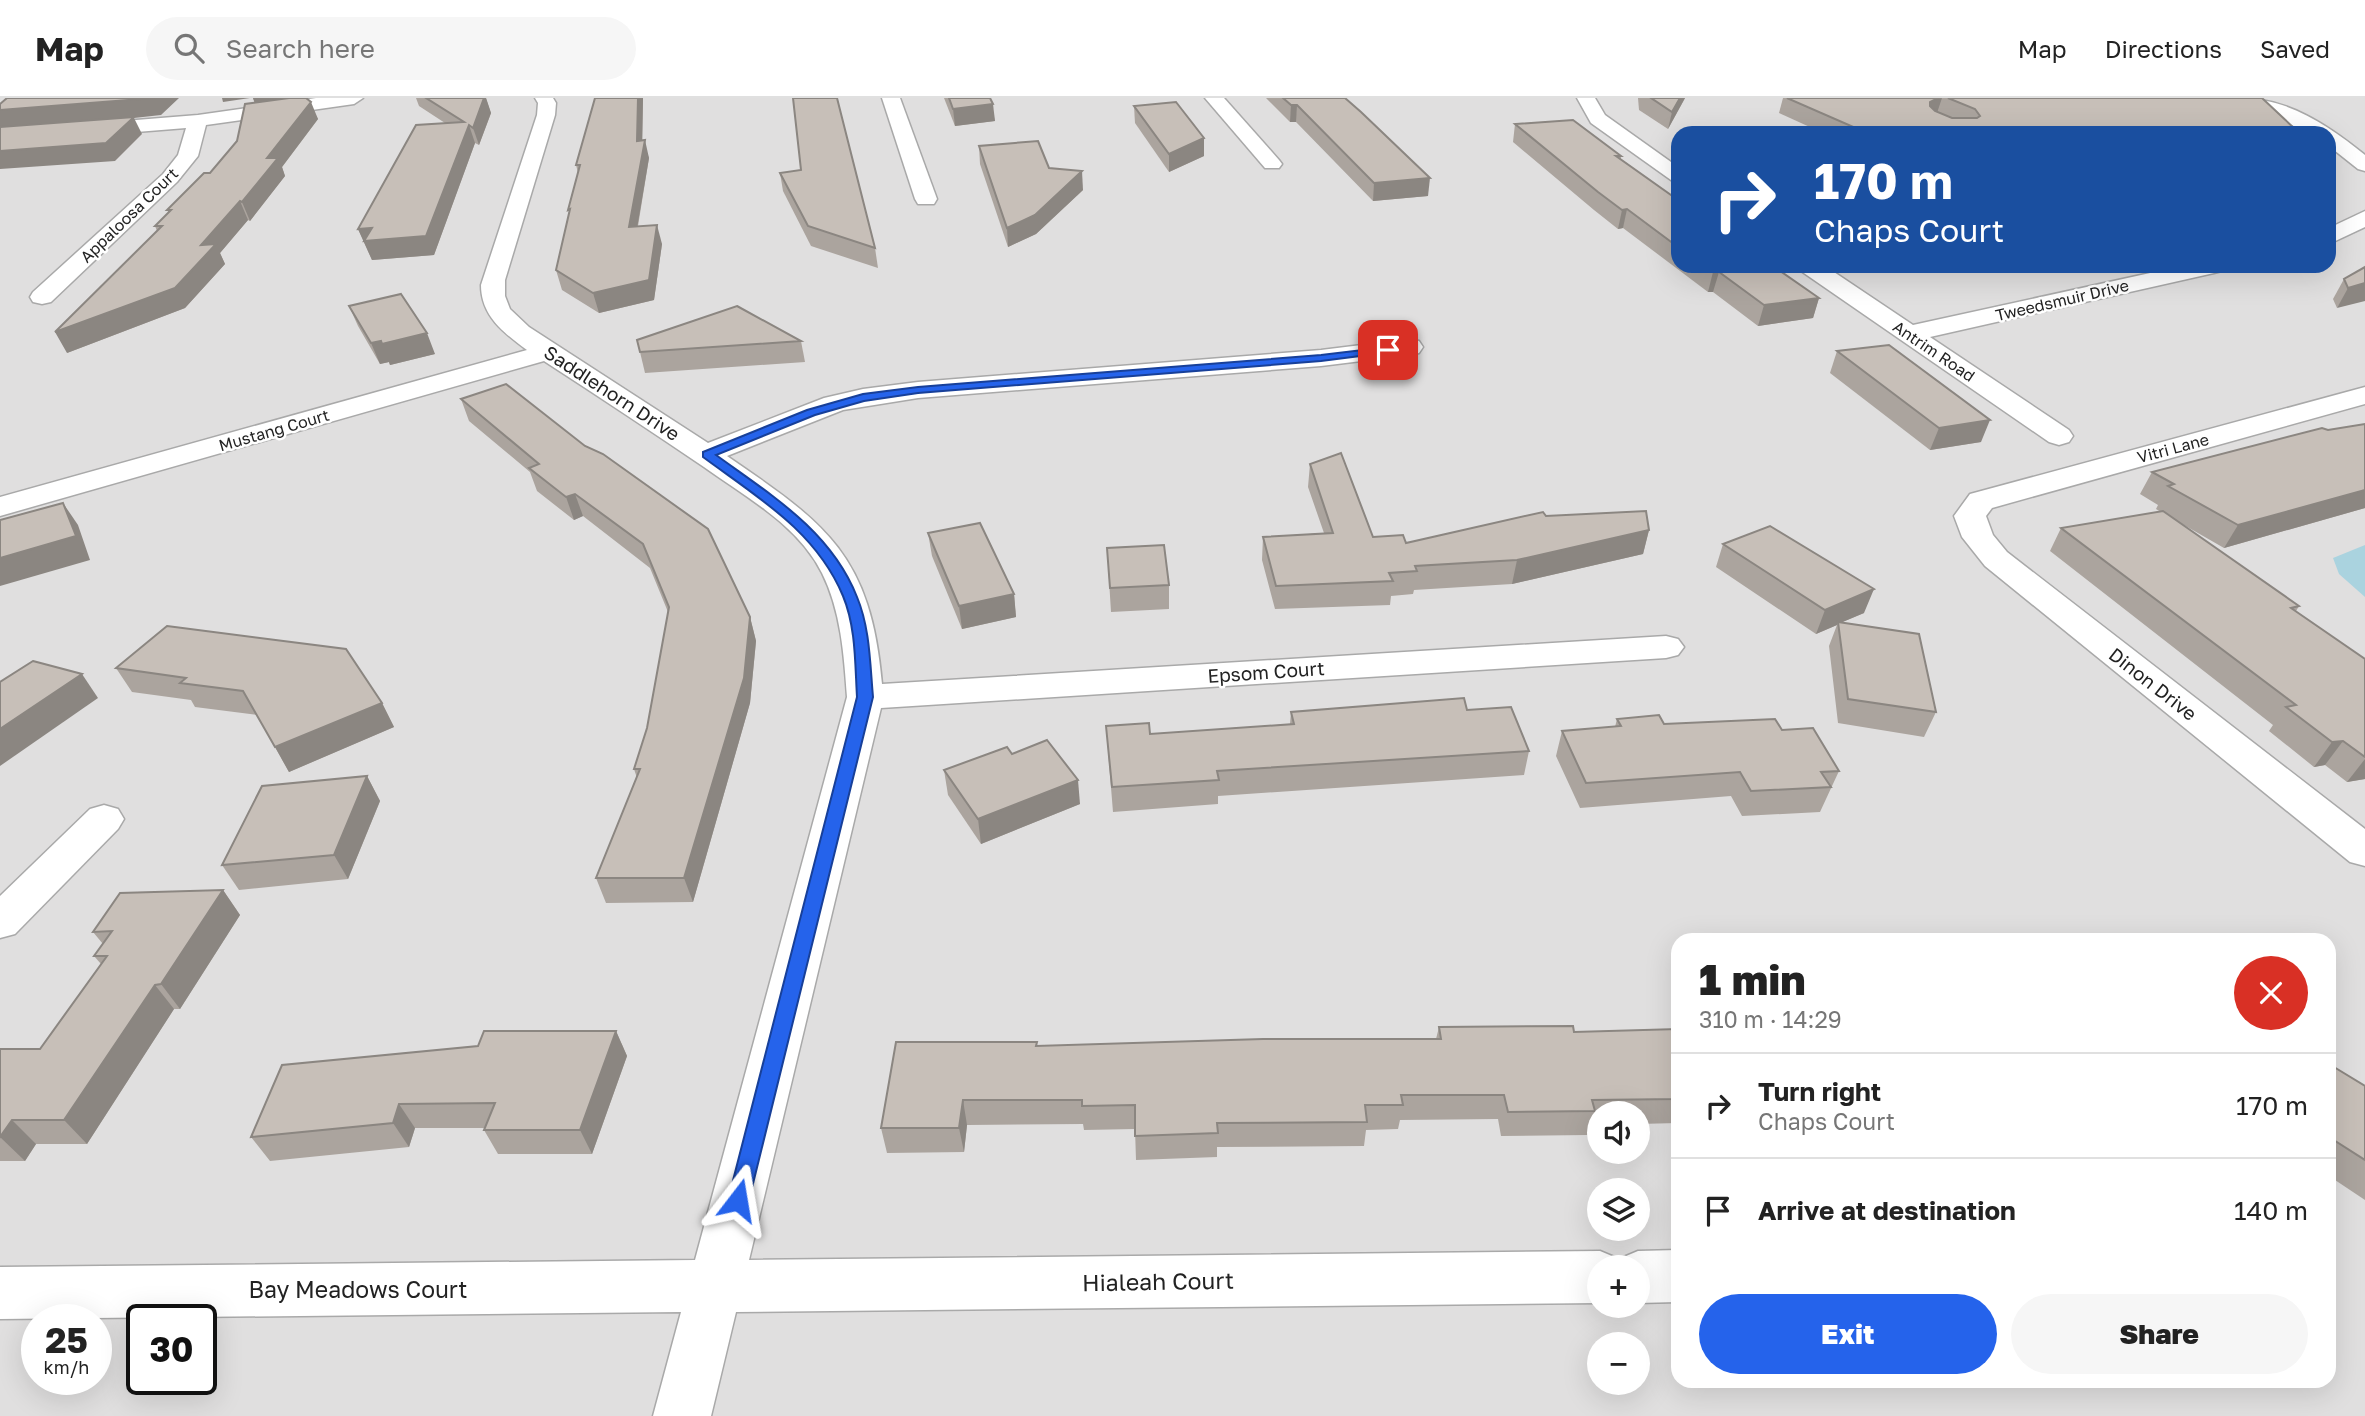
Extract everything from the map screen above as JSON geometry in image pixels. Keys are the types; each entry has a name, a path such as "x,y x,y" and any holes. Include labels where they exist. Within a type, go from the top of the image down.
{"street":[{"path":"0,137 198,121 355,98"},
{"name":"Saddlehorn Drive","path":"544,98 547,103 546,114 493,279 492,294 495,306 505,319 548,352 707,454 811,534 830,559 850,597 861,642 865,697 682,1416"},
{"path":"891,98 926,199"},
{"path":"1214,98 1272,164"},
{"path":"1586,98 1598,119 1671,171"},
{"path":"2248,98 2311,126"},
{"name":"Appaloosa Court","path":"42,297 170,178 188,156 198,121"},
{"path":"2336,142 2365,165"},
{"path":"2336,233 2365,218"},
{"name":"Antrim Road","path":"1819,273 2059,436"},
{"name":"Tweedsmuir Drive","path":"1909,334 2183,273"},
{"path":"707,454 811,412 863,397 918,390 1321,358 1410,347"},
{"name":"Mustang Court","path":"0,507 548,352"},
{"name":"Vitri Lane","path":"1981,501 2365,395"},
{"name":"Dinon Drive","path":"1981,501 1970,516 1978,537 1996,559 2365,851"},
{"name":"Epsom Court","path":"865,697 1667,647"},
{"path":"0,922 104,819"},
{"path":"1650,1277 1671,1276"},
{"name":"Hialeah Court","path":"717,1287 1587,1277"},
{"name":"Bay Meadows Court","path":"0,1293 717,1287"}],"shaded area":[{"path":"0,98 2365,98 2365,1416 0,1416"}],"water":[{"path":"2365,545 2365,597 2339,574 2333,558"}],"building":[{"path":"7,98 154,98 0,110 0,104"},
{"path":"306,98 311,102 267,158 278,158 242,202 240,201 201,245 216,244 175,288 55,332 162,226 155,226 204,173 210,173 237,141 245,104"},
{"path":"426,98 484,98 473,128 469,125 426,236 364,241 372,228 358,229 416,125 464,122"},
{"path":"595,98 638,98 637,141 645,140 629,227 657,225 649,280 593,293 556,270 580,165 576,165"},
{"path":"793,98 837,98 875,248 808,226 780,173 801,170"},
{"path":"949,98 990,98 993,104 953,109"},
{"path":"1283,98 1345,98 1430,178 1374,183 1297,105 1291,105"},
{"path":"1651,98 1680,98 1672,112"},
{"path":"1787,98 1938,98 1930,102 1935,111 1952,118 1977,118 1980,116 1975,109 1948,98 2262,98 2292,126 1851,126"},
{"path":"1176,102 1204,138 1169,154 1134,106"},
{"path":"134,117 106,143 0,151 0,127"},
{"path":"1573,120 1621,156 1616,156 1671,195 1671,242 1627,209 1622,210 1598,192 1515,124"},
{"path":"1038,141 1049,168 1082,171 1035,215 1007,228 979,146"},
{"path":"2365,267 2365,283 2348,288 2344,279"},
{"path":"1720,273 1783,273 1819,298 1764,305"},
{"path":"401,294 427,333 382,344 381,341 371,343 349,306"},
{"path":"737,306 801,341 640,352 637,340"},
{"path":"1889,345 1990,420 1939,428 1837,351"},
{"path":"506,384 585,446 603,454 708,529 750,617 744,678 684,878 596,878 640,769 634,769 647,728 669,607 643,544 575,494 566,497 529,468 539,464 461,399"},
{"path":"2365,424 2365,490 2238,525 2168,486 2174,484 2152,472 2322,428 2328,430"},
{"path":"1341,453 1373,537 1403,535 1406,543 1543,512 1546,516 1646,511 1649,530 1517,560 1415,566 1417,571 1389,573 1393,581 1276,586 1263,537 1333,533 1310,464"},
{"path":"63,503 76,536 0,558 0,520"},
{"path":"2163,511 2299,606 2291,608 2365,659 2365,757 2343,741 2332,742 2286,707 2296,705 2061,528"},
{"path":"980,523 1014,594 959,606 928,533"},
{"path":"1770,526 1874,589 1825,610 1723,544"},
{"path":"1164,545 1169,585 1110,588 1107,548"},
{"path":"1838,622 1919,634 1936,712 1848,699"},
{"path":"167,626 346,649 382,703 275,747 243,691 180,683 186,678 116,668"},
{"path":"33,661 82,674 0,729 0,682"},
{"path":"1464,698 1467,710 1511,707 1529,751 1217,771 1219,780 1112,787 1106,726 1149,723 1150,734 1294,724 1291,712"},
{"path":"1659,715 1664,724 1775,719 1782,730 1813,728 1839,771 1821,772 1831,787 1751,791 1740,772 1586,783 1562,731 1621,726 1617,719"},
{"path":"1047,740 1078,780 978,819 944,770 1007,747 1012,754"},
{"path":"367,776 334,855 222,865 262,786"},
{"path":"223,890 161,984 155,985 64,1120 12,1120 0,1137 0,1049 40,1049 107,956 94,956 112,931 93,932 120,893"},
{"path":"1573,1026 1574,1032 1671,1029 1671,1099 1592,1100 1587,1101 1587,1111 1508,1112 1504,1095 1401,1095 1403,1105 1365,1105 1367,1122 1217,1123 1218,1133 1135,1136 1135,1105 1082,1106 1082,1100 963,1100 959,1128 881,1128 896,1042 1037,1042 1036,1046 1263,1039 1441,1039 1439,1027"},
{"path":"484,1031 616,1031 580,1130 484,1130 495,1103 399,1104 393,1123 251,1137 282,1065 478,1046"},
{"path":"2336,1068 2365,1086 2365,1160 2336,1141"}],"route":[{"path":"738,1200 865,697 861,642 850,597 830,559 811,534 707,454 811,412 863,397 1388,350"}]}
